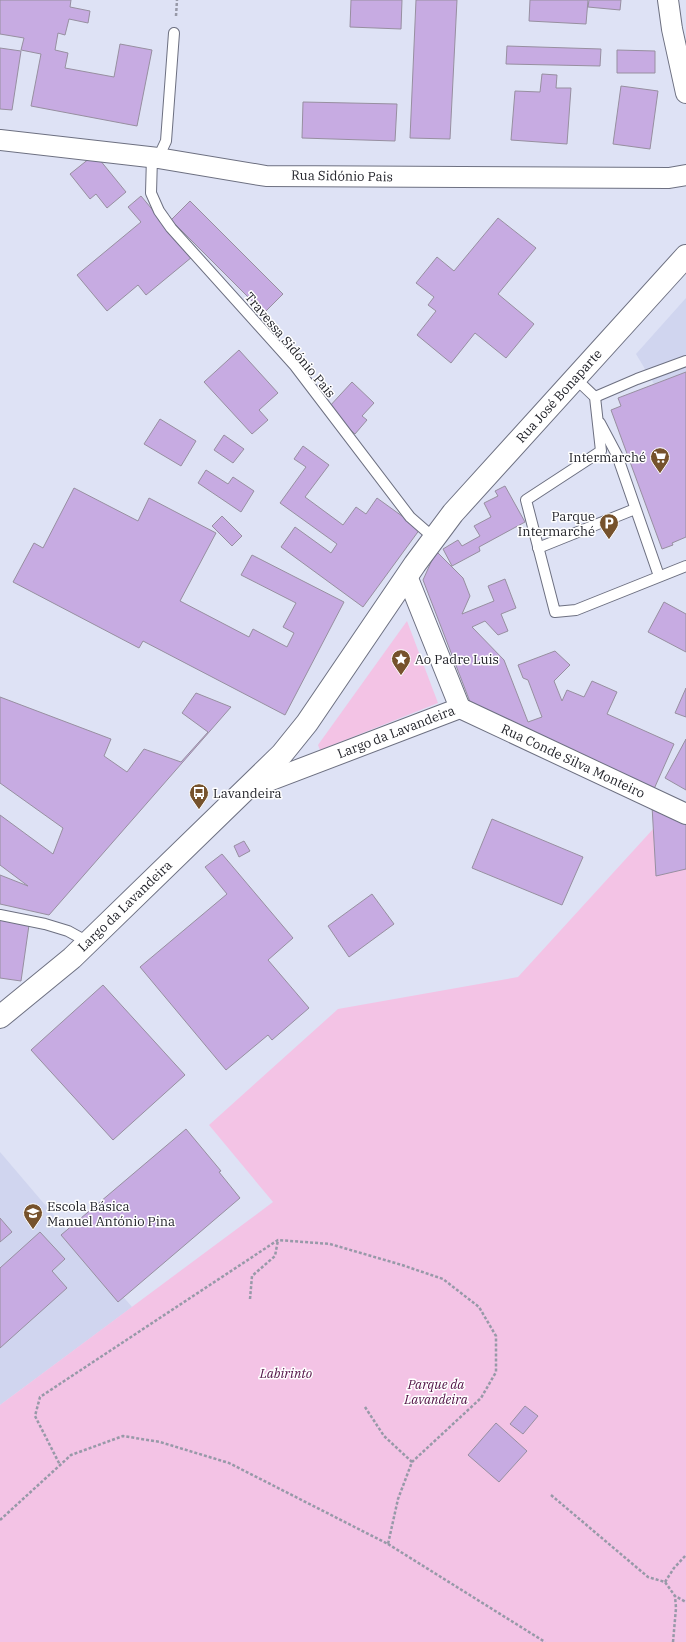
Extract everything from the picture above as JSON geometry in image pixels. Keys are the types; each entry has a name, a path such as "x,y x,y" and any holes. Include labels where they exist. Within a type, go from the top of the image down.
{"main road":[{"name":"Rua José Bonaparte","path":"434,538 453,513 686,256"},
{"name":"Largo da Lavandeira","path":"0,1017 72,958 282,754 307,723 434,538"}],"street":[{"path":"668,0 672,29 686,93"},
{"name":"Rua Sidónio Pais","path":"0,140 155,158 266,176 669,178 686,175"},
{"name":"Largo da Lavandeira","path":"245,790 460,708 407,576"},
{"name":"Rua Conde Silva Monteiro","path":"460,708 686,814"}],"lane":[{"path":"155,158 166,141 174,33"},
{"name":"Travessa Sidónio Pais","path":"155,158 151,193 159,211 171,228 295,366 410,517 434,538"},
{"path":"596,397 681,362 686,353"},
{"path":"576,378 596,397 601,452 526,500 555,612 576,610 686,566"},
{"path":"598,419 617,455 659,576"},
{"path":"538,548 636,509"},
{"path":"0,915 45,924 68,931 88,942"}],"path":[{"path":"250,1299 252,1276 276,1256 278,1240"},
{"path":"60,1465 35,1416 40,1398 278,1240 330,1244 444,1279 478,1307 496,1336 496,1372 481,1398 412,1462 398,1499 388,1544"},
{"path":"365,1407 384,1436 412,1462"},
{"path":"0,1520 71,1455 123,1436 160,1442 229,1463 388,1544 543,1642"},
{"path":"551,1495 648,1577 665,1582 675,1596 686,1602"},
{"path":"665,1582 674,1568 686,1555"},
{"path":"673,1642 676,1608 675,1596"}],"shaded area":[{"path":"686,298 686,372 654,384 636,354"},
{"name":"Escola Básica Manuel António Pina","path":"0,1152 132,1307 0,1405"}],"green space":[{"path":"407,621 438,703 320,750 318,745"},
{"name":"Parque da Lavandeira","path":"654,828 686,843 686,1642 0,1642 0,1405 273,1202 209,1125 338,1009 518,977"}],"building":[{"path":"0,0 71,0 70,7 90,11 88,23 69,19 65,35 58,33 55,50 68,53 65,68 114,77 120,44 152,50 137,126 31,106 41,54 21,50 24,38 0,34"},
{"path":"351,0 402,0 401,29 350,27"},
{"path":"416,0 457,0 450,139 410,138"},
{"path":"530,0 588,0 586,24 529,21"},
{"path":"589,0 621,0 620,10 588,7"},
{"path":"507,46 601,49 600,66 506,64"},
{"path":"0,48 21,51 12,110 0,109"},
{"path":"617,50 655,51 655,73 617,73"},
{"path":"542,74 557,75 556,88 571,88 567,144 511,140 515,91 540,92"},
{"path":"621,86 658,91 650,149 613,144"},
{"path":"303,102 397,104 395,141 302,138"},
{"path":"95,154 126,192 107,208 96,194 90,199 70,174"},
{"path":"141,196 192,257 146,295 138,285 107,311 77,275 141,222 128,207"},
{"path":"190,201 283,294 264,313 171,220"},
{"path":"498,218 536,248 498,294 534,324 506,358 475,333 451,363 417,335 436,311 428,305 434,297 416,283 437,257 454,271"},
{"path":"239,350 278,393 259,410 268,420 252,434 204,382"},
{"name":"Intermarché","path":"686,372 686,537 672,543 673,545 662,549 611,410 621,406 618,398"},
{"path":"352,382 374,403 362,416 367,420 355,434 328,408"},
{"path":"160,419 196,441 181,466 144,444"},
{"path":"224,435 244,449 233,463 214,450"},
{"path":"303,446 329,465 305,497 343,525 356,507 366,514 377,498 420,529 363,607 281,547 295,527 331,553 337,544 280,503 306,467 294,459"},
{"path":"206,470 228,484 233,477 254,491 241,512 198,483"},
{"path":"505,486 525,522 479,547 480,551 452,566 443,549 458,540 462,546 480,536 474,526 491,517 484,503 498,496 495,491"},
{"path":"74,488 138,521 149,498 216,533 180,601 249,637 253,629 287,647 294,633 283,627 296,603 241,575 252,555 344,602 285,715 143,641 139,648 13,582 34,543 43,548"},
{"path":"222,516 242,536 232,546 212,526"},
{"path":"436,551 463,578 470,596 462,614 494,601 488,586 505,579 516,608 501,614 508,631 498,635 485,621 472,627 504,660 528,722 542,717 528,680 523,678 518,665 555,651 570,665 554,681 562,701 567,690 584,697 592,681 617,692 607,714 674,744 654,789 472,707 423,580"},
{"path":"664,602 686,614 686,652 648,632"},
{"path":"686,688 686,717 675,713"},
{"path":"196,693 231,707 49,915 0,904 0,875 28,886 0,865 0,815 53,854 63,828 0,783 0,697 111,739 104,756 127,772 144,749 181,762 208,732 182,713"},
{"path":"686,739 686,790 665,778"},
{"path":"652,806 686,822 686,869 656,876"},
{"path":"492,819 583,857 562,905 472,868"},
{"path":"244,841 250,851 239,857 234,846"},
{"path":"222,854 293,938 268,960 309,1008 272,1040 268,1035 226,1070 140,967 227,894 205,867"},
{"path":"372,894 394,924 349,957 328,926"},
{"path":"0,920 29,925 21,981 0,978"},
{"path":"103,985 185,1075 113,1140 31,1050"},
{"path":"186,1129 221,1171 219,1172 240,1198 118,1302 61,1235"},
{"path":"0,1218 12,1232 0,1242"},
{"path":"40,1232 65,1259 52,1271 67,1288 0,1348 0,1268"},
{"path":"525,1406 538,1416 523,1434 510,1424"},
{"path":"496,1423 527,1451 499,1482 468,1455"}],"place":[{"name":"Intermarché","path":"660,474"},
{"name":"Parque Intermarché","path":"609,540"},
{"name":"Ao Padre Luis","path":"401,676"},
{"name":"Lavandeira","path":"199,810"},
{"name":"Escola Básica Manuel António Pina","path":"33,1230"}],"park label":[{"name":"Labirinto","path":"286,1373"}]}
